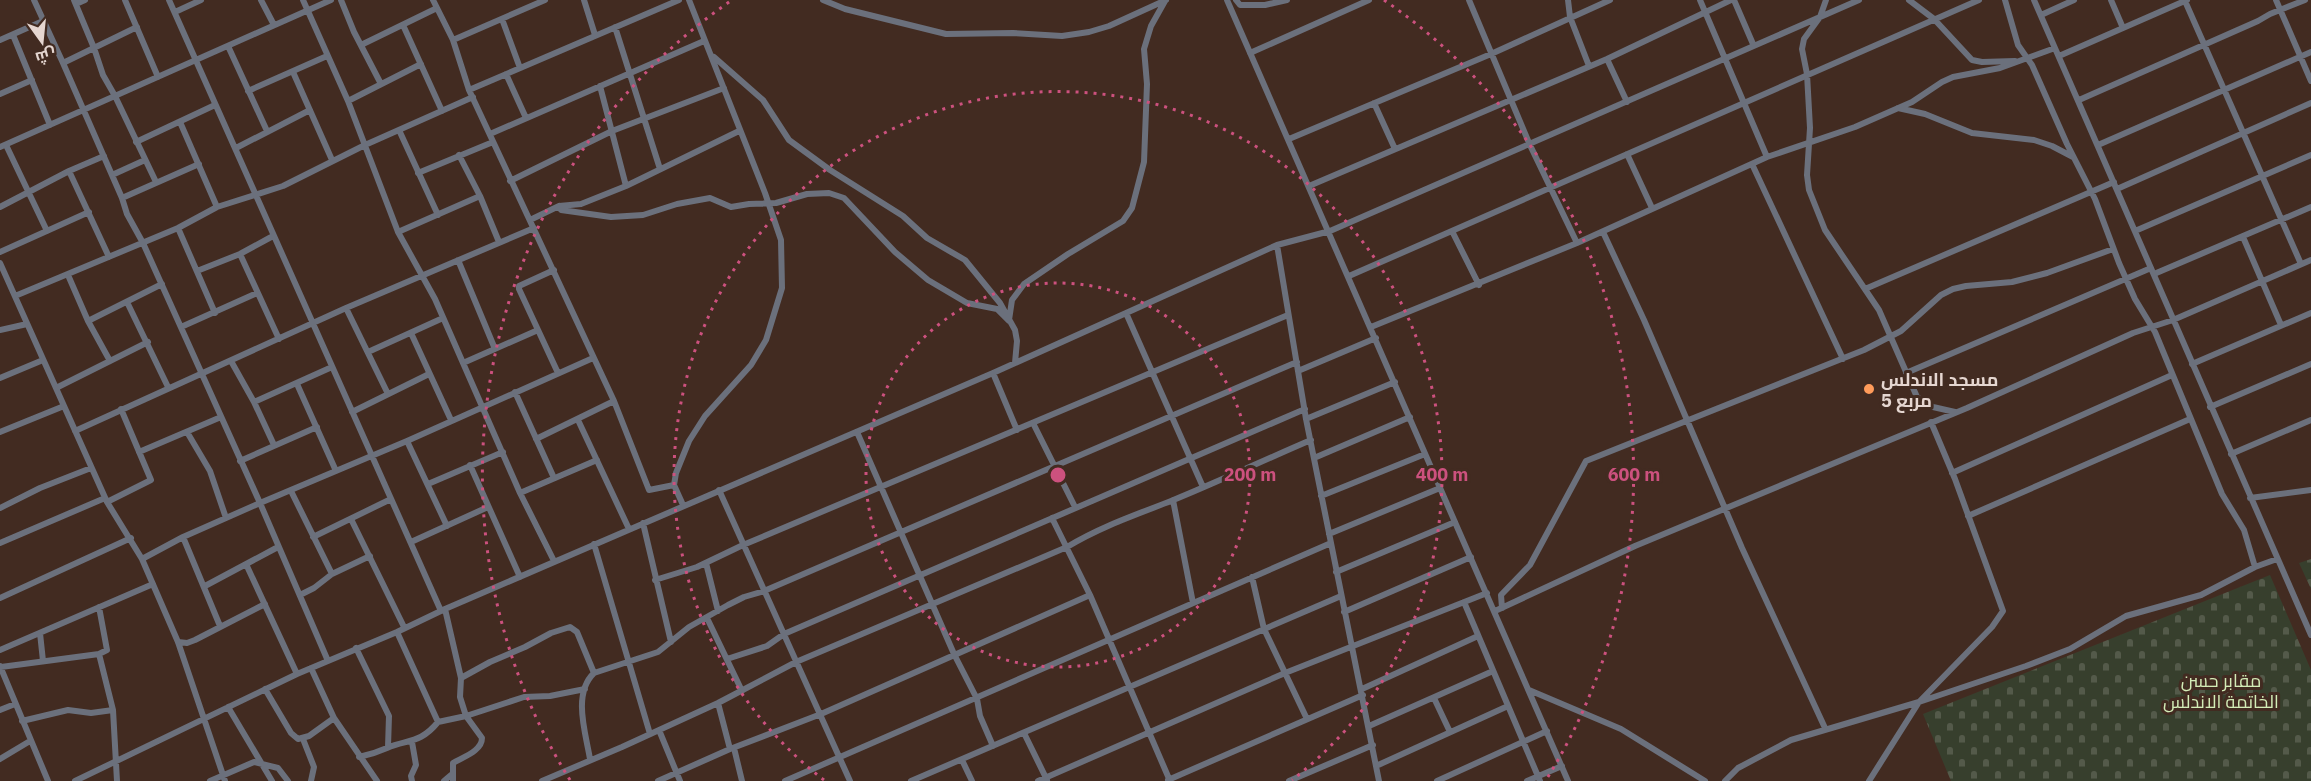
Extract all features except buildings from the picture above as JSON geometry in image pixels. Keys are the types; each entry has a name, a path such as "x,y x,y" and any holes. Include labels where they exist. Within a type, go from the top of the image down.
{"street":[{"path":"34,0 85,110 127,214 162,284 260,503 328,661"},
{"path":"85,0 75,2 103,75 156,182"},
{"path":"125,0 158,77"},
{"path":"169,0 371,455 443,610 460,678 460,697 466,716 482,738 482,745 453,763 452,778 444,781"},
{"path":"174,12 201,0"},
{"path":"261,0 274,25"},
{"path":"303,0 348,100 398,232 423,276 464,363 520,493 554,561"},
{"path":"47,231 3,146 331,0"},
{"path":"341,0 381,84"},
{"path":"433,0 453,40 470,90 510,181 554,270 614,402 650,490 674,485"},
{"path":"453,40 545,0"},
{"path":"584,0 595,35"},
{"path":"470,90 679,0"},
{"path":"683,505 674,485 676,473 689,441 705,416 751,365 766,340 782,288 783,261 781,240 768,203 689,0"},
{"path":"823,0 845,9 946,34 1013,33 1062,36 1109,26 1166,0"},
{"path":"1009,321 1012,300 1024,284 1123,221 1132,208 1144,162 1147,84 1144,50 1151,26 1166,0"},
{"path":"1227,0 1330,231 1455,522 1487,593 1498,610 1568,781"},
{"path":"1236,0 1240,5 1265,5 1287,0"},
{"path":"1250,52 1368,0"},
{"path":"1469,0 1529,143 1577,243"},
{"path":"1568,0 1569,17 1589,66"},
{"path":"1289,139 1491,54 1610,0"},
{"path":"1700,0 1767,157"},
{"path":"1309,186 1607,59 1732,0 1753,45"},
{"path":"1826,0 1820,17 1804,39 1802,49 1807,74 1809,190 1816,211 1834,245 1879,310 1917,397 1933,407 1956,412"},
{"path":"75,781 297,674 397,632 554,561 993,373 1277,245 1330,231 1859,0"},
{"path":"1909,0 1934,19 1972,60 2021,62"},
{"path":"1349,276 1979,0"},
{"path":"2005,0 2018,45 2029,59 2091,191 2135,299 2153,327 2222,494 2244,530 2255,567"},
{"path":"2034,0 2311,635"},
{"path":"2041,15 2074,0"},
{"path":"2111,0 2123,28"},
{"path":"2276,0 2311,81"},
{"path":"2079,100 2306,0"},
{"path":"2059,56 2186,1 2223,91 2301,264"},
{"path":"361,45 437,8"},
{"path":"502,19 520,68"},
{"path":"0,40 43,21"},
{"path":"403,25 442,111"},
{"path":"63,63 136,27"},
{"path":"615,27 660,169"},
{"path":"13,35 50,125"},
{"path":"490,134 704,41"},
{"path":"228,46 267,131"},
{"path":"1371,327 1479,285 1603,232 1767,157 1809,144 1912,102 1953,77 1981,73 2021,62 2055,48"},
{"path":"2098,145 2311,52"},
{"path":"710,54 763,100 789,140 830,170 903,216 927,238 965,260 1000,303 1009,321 1017,341 1015,363"},
{"path":"248,91 327,56"},
{"path":"1607,59 1627,102"},
{"path":"348,100 421,64"},
{"path":"293,72 332,160"},
{"path":"506,74 526,118"},
{"path":"0,94 32,80"},
{"path":"600,86 626,186"},
{"path":"510,181 612,131 724,88"},
{"path":"15,296 178,228 218,207 255,193 283,186 364,145 473,97"},
{"path":"1374,103 1395,149"},
{"path":"2117,189 2311,103"},
{"path":"136,142 215,105"},
{"path":"1898,108 1925,114 1972,133 2034,140 2074,157"},
{"path":"236,148 310,110"},
{"path":"180,122 218,207"},
{"path":"399,130 438,215"},
{"path":"530,220 559,206 581,204 626,186 739,131"},
{"path":"418,173 493,141"},
{"path":"1627,154 1653,208"},
{"path":"459,155 480,196 498,242"},
{"path":"2135,231 2311,155"},
{"path":"0,207 69,171 104,156"},
{"path":"112,175 145,160"},
{"path":"122,198 199,164"},
{"path":"1752,164 1843,359"},
{"path":"69,171 109,257"},
{"path":"1865,289 2114,182"},
{"path":"559,206 561,210 611,217 643,215 677,204 710,198 731,207 785,201 815,192 830,193 844,198 895,252 928,280 967,303 997,309 1009,321"},
{"path":"398,232 480,196"},
{"path":"1906,373 2126,279 2243,237 2311,207"},
{"path":"0,252 89,212"},
{"path":"178,228 215,313"},
{"path":"75,431 346,308 534,228"},
{"path":"1452,231 1479,285"},
{"path":"1603,232 1825,728"},
{"path":"197,271 240,254 273,236"},
{"path":"2243,237 2281,325"},
{"path":"1277,245 1306,420 1379,781"},
{"path":"1498,610 1501,595 1530,565 1586,460 1688,422 1843,359 1908,325 1941,296 1953,289 2012,282 2047,273 2113,249"},
{"path":"240,254 279,339"},
{"path":"458,260 495,349"},
{"path":"1498,610 1635,546 2311,260"},
{"path":"0,263 106,500 131,538 153,584 178,642 223,778"},
{"path":"554,270 519,286 558,373"},
{"path":"68,275 88,321 110,361"},
{"path":"0,283 8,281"},
{"path":"88,321 162,284"},
{"path":"181,327 257,293"},
{"path":"127,302 168,387"},
{"path":"346,308 388,394"},
{"path":"1126,313 1203,487"},
{"path":"2192,364 2311,313"},
{"path":"655,580 706,563 743,545 1288,315"},
{"path":"368,352 442,318"},
{"path":"0,330 27,324"},
{"path":"464,363 538,330"},
{"path":"411,333 451,420"},
{"path":"1298,371 1376,338"},
{"path":"56,388 148,342"},
{"path":"142,559 183,537 593,358"},
{"path":"0,378 43,360"},
{"path":"231,361 274,445"},
{"path":"590,759 582,702 585,689 594,673 658,652 689,627 744,597 764,591 902,533 1296,362"},
{"path":"2211,407 2311,364"},
{"path":"254,402 332,367"},
{"path":"993,373 1017,430"},
{"path":"352,412 429,374"},
{"path":"1952,473 2172,375"},
{"path":"1306,420 1395,382"},
{"path":"297,384 336,471"},
{"path":"515,392 554,478"},
{"path":"536,440 614,402"},
{"path":"0,432 64,406"},
{"path":"727,659 767,646 784,634 1305,409"},
{"path":"0,543 151,480 121,410"},
{"path":"139,452 221,417"},
{"path":"1314,458 1410,417"},
{"path":"1968,516 2190,419"},
{"path":"578,420 629,529"},
{"path":"2231,454 2311,420"},
{"path":"1869,781 1918,702 1992,627 2003,611 2002,603 1931,422"},
{"path":"1033,423 1075,507"},
{"path":"240,461 317,427"},
{"path":"187,432 210,471 226,518"},
{"path":"857,432 954,654 977,699 980,716 993,746"},
{"path":"542,781 553,779 590,759 718,703 796,662 1066,547 1090,533 1311,440"},
{"path":"407,441 447,526"},
{"path":"428,484 502,452"},
{"path":"1321,496 1425,453"},
{"path":"520,493 597,460"},
{"path":"471,465 520,577"},
{"path":"0,508 40,488 92,468"},
{"path":"1329,534 1440,488"},
{"path":"719,490 850,781"},
{"path":"2250,498 2311,490"},
{"path":"291,491 332,574"},
{"path":"313,537 391,499"},
{"path":"1173,500 1193,603"},
{"path":"411,542 488,507"},
{"path":"1052,518 1090,595 1169,781 1478,636"},
{"path":"351,519 404,627"},
{"path":"1336,572 1455,522"},
{"path":"643,523 671,642"},
{"path":"183,537 220,626"},
{"path":"0,598 131,538"},
{"path":"785,781 1331,543"},
{"path":"594,544 650,734"},
{"path":"205,586 278,547"},
{"path":"300,595 314,588 332,574 370,556"},
{"path":"1344,612 1471,557"},
{"path":"1725,781 1738,768 1791,740 1918,702 2070,649 2126,616 2200,595 2255,567 2277,559"},
{"path":"706,563 718,611"},
{"path":"246,564 297,674"},
{"path":"1252,577 1264,629 1307,718"},
{"path":"0,650 153,584"},
{"path":"1038,781 1285,674 1487,593"},
{"path":"658,781 732,748 821,714 1090,595"},
{"path":"912,781 1341,596"},
{"path":"1464,602 1539,779"},
{"path":"178,642 187,643 265,604"},
{"path":"48,781 0,666 99,654 107,650 99,607"},
{"path":"707,618 742,691"},
{"path":"460,678 551,633 570,627 577,632 594,673"},
{"path":"397,632 438,723"},
{"path":"40,633 43,661"},
{"path":"356,648 389,716 388,747"},
{"path":"99,654 113,710 117,781"},
{"path":"311,668 334,717 377,781"},
{"path":"1368,726 1493,670"},
{"path":"265,689 291,733 298,739 303,739 334,717"},
{"path":"360,757 384,751 388,747 412,742 430,732 438,723 524,697 550,696 585,689"},
{"path":"1529,690 1621,729 1705,781"},
{"path":"1434,698 1450,732"},
{"path":"718,703 742,781"},
{"path":"0,710 15,704"},
{"path":"1376,766 1508,706"},
{"path":"228,707 272,781"},
{"path":"22,721 68,710 91,712 113,710"},
{"path":"659,730 680,781"},
{"path":"1437,781 1548,731"},
{"path":"1024,733 1047,779"},
{"path":"303,739 314,767 311,781"},
{"path":"0,759 30,741"},
{"path":"412,742 416,765 411,776 412,781"},
{"path":"1289,781 1373,745"},
{"path":"962,760 972,781"},
{"path":"210,781 223,778 250,762 278,768 288,781"},
{"path":"1527,781 1539,779 1562,766"}],"green space":[{"path":"2311,559 2311,589 2299,563"},
{"name":"مقابر حسن الخاتمة الاندلس","path":"2270,575 2311,670 2311,781 1951,781 1923,714"}],"place":[{"name":"مسجد الاندلس مربع 5","path":"1869,389"}]}
